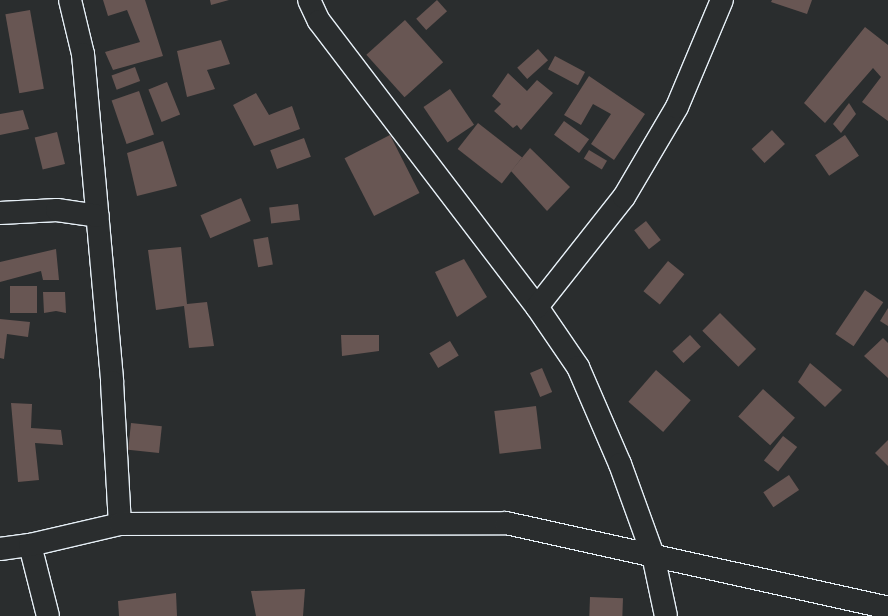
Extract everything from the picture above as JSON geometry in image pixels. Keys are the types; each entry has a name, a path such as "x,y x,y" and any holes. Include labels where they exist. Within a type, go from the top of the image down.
{"street":[{"path":"70,0 83,54 98,216 120,524"},
{"path":"309,0 319,21 537,307 578,368 620,464 653,554 666,616"},
{"path":"537,307 624,197 677,107 722,0"},
{"path":"1,212 57,210 98,216"},
{"path":"0,549 30,545 120,524 506,523 653,554 888,608"},
{"path":"30,545 48,616"}],"building":[{"path":"103,0 145,0 163,56 113,70 105,52 140,42 127,10 108,16"},
{"path":"210,0 229,0 211,5"},
{"path":"437,0 447,11 426,30 416,19"},
{"path":"772,0 812,0 807,14 771,2"},
{"path":"30,10 44,89 19,93 5,14"},
{"path":"405,20 443,62 404,97 366,55"},
{"path":"865,27 888,45 888,121 862,102 881,77 873,68 825,123 804,103"},
{"path":"221,40 230,64 207,70 215,89 187,97 177,51"},
{"path":"538,49 548,60 527,79 517,68"},
{"path":"555,56 585,72 578,85 548,69"},
{"path":"135,67 140,81 117,90 112,76"},
{"path":"508,73 527,91 537,80 553,93 521,130 517,125 513,128 494,111 501,104 492,96"},
{"path":"589,76 645,114 614,160 591,144 611,114 593,104 581,125 564,115"},
{"path":"167,82 180,114 162,122 148,89"},
{"path":"450,89 474,125 448,143 423,107"},
{"path":"139,91 154,134 127,144 112,100"},
{"path":"256,93 269,115 292,106 300,129 254,146 233,105"},
{"path":"849,103 856,114 841,133 833,124"},
{"path":"23,110 29,129 0,135 0,114"},
{"path":"564,121 589,139 579,153 554,135"},
{"path":"478,123 522,157 502,183 458,149"},
{"path":"772,130 785,144 764,163 752,149"},
{"path":"57,132 65,164 43,170 35,138"},
{"path":"390,135 420,193 374,216 345,158"},
{"path":"845,135 859,156 829,176 815,155"},
{"path":"304,138 311,157 277,169 270,150"},
{"path":"163,141 177,186 137,196 127,153"},
{"path":"530,148 570,187 547,211 511,171"},
{"path":"589,150 607,161 602,169 584,159"},
{"path":"241,198 251,221 210,238 200,215"},
{"path":"298,204 300,220 271,223 269,208"},
{"path":"646,221 661,240 649,249 634,230"},
{"path":"268,237 273,265 258,267 253,240"},
{"path":"181,247 187,304 207,302 214,346 189,348 184,306 156,310 148,250"},
{"path":"56,249 59,280 43,280 41,271 0,282 0,262"},
{"path":"464,259 487,297 457,317 435,272"},
{"path":"668,261 684,274 660,305 643,291"},
{"path":"10,286 37,286 37,313 10,313"},
{"path":"865,290 883,302 854,346 835,334"},
{"path":"43,292 65,292 66,313 56,311 44,313"},
{"path":"888,308 888,326 880,321"},
{"path":"720,313 756,349 738,367 702,331"},
{"path":"0,319 30,322 28,337 7,334 4,359 0,358"},
{"path":"341,335 379,335 379,351 342,356"},
{"path":"690,335 701,347 683,363 672,351"},
{"path":"883,338 888,343 888,378 864,356"},
{"path":"450,341 459,356 438,368 429,353"},
{"path":"810,363 842,390 825,407 798,382"},
{"path":"542,368 552,392 540,397 530,373"},
{"path":"656,370 691,400 663,432 628,402"},
{"path":"763,389 795,418 770,445 738,416"},
{"path":"11,403 32,404 31,428 61,430 63,445 35,443 39,480 18,482"},
{"path":"536,406 541,449 500,454 494,411"},
{"path":"131,423 162,426 159,453 128,450"},
{"path":"783,436 797,447 778,472 764,460"},
{"path":"888,440 888,466 875,453"},
{"path":"789,475 799,490 773,507 763,492"},
{"path":"305,589 303,616 256,616 251,591"},
{"path":"176,593 177,616 119,616 118,601"},
{"path":"590,597 623,598 622,616 589,616"}]}
